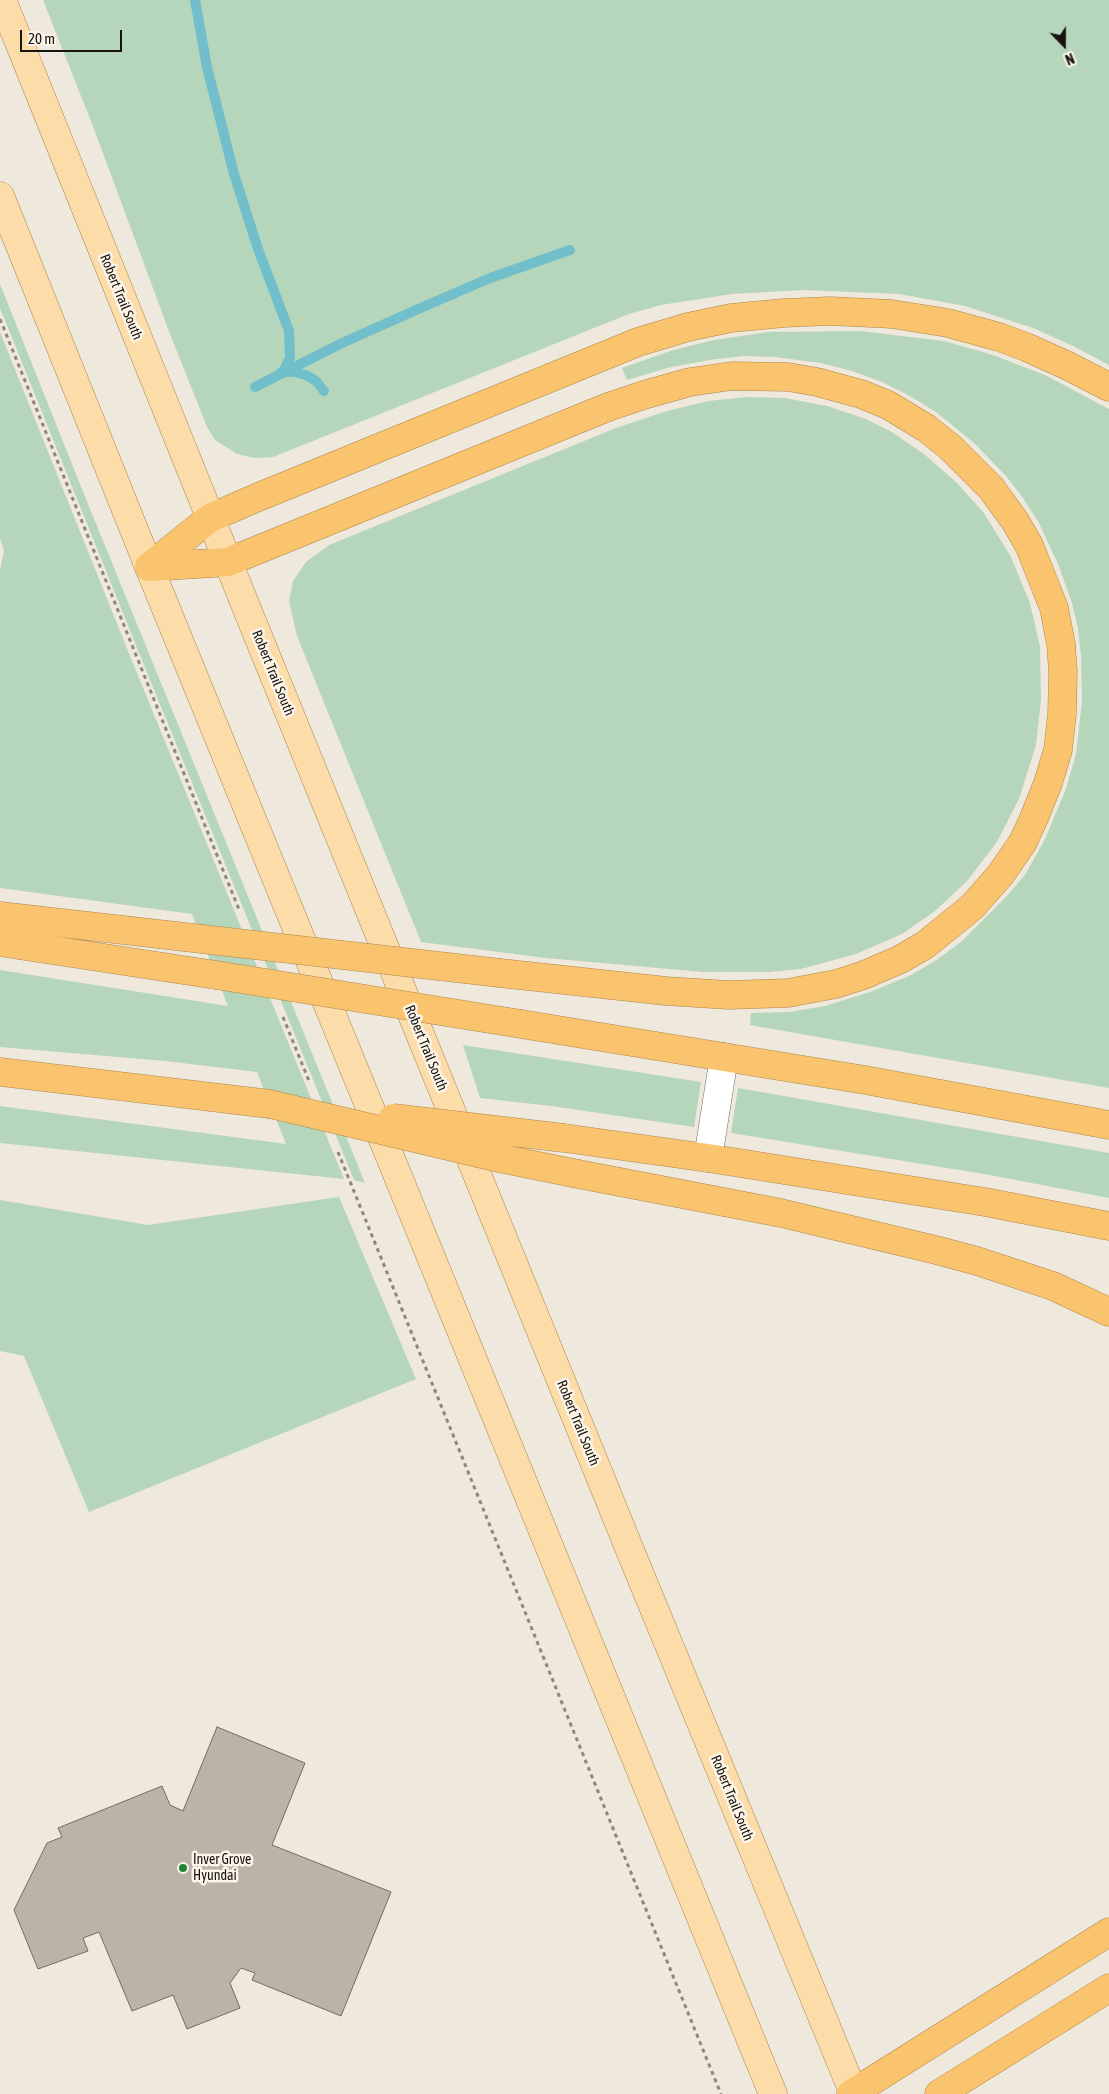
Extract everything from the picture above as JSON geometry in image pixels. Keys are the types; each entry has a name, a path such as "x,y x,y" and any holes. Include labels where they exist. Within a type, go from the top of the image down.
{"highway":[{"path":"149,567 210,518 638,342 688,327 740,317 830,311 892,314 948,323 999,337 1026,347 1109,387"},
{"path":"0,916 666,991 729,995 788,993 836,984 864,975 894,962 925,946 960,917 992,885 1022,842 1048,782 1062,728 1063,672 1057,619 1036,558 1015,521 991,488 950,447 926,428 888,405 861,394 818,382 788,377 732,376 690,382 608,407 228,562 149,567"},
{"path":"0,942 724,1057 875,1082 1109,1125"},
{"path":"0,1072 564,1138 708,1158 985,1202 1109,1226"},
{"path":"270,1104 494,1157 781,1213 936,1250 977,1261 1053,1286 1109,1312"},
{"path":"853,2093 1109,1932"},
{"path":"939,2094 1109,1988"}],"main road":[{"name":"Robert Trail South","path":"2,0 210,518 853,2093"},
{"path":"0,196 149,567 773,2094"}],"lane":[{"path":"708,1158 724,1057"}],"path":[{"path":"0,319 244,921"},
{"path":"281,1012 311,1085"},
{"path":"336,1149 722,2094"}],"green space":[{"path":"43,0 1109,0 1109,365 1033,328 965,306 899,294 803,290 732,294 661,305 629,314 273,457 254,458 237,454 215,440 207,427"},
{"path":"0,284 365,1183 354,1180 137,648 0,308"},
{"path":"860,331 944,341 993,355 1045,375 1109,409 1109,1088 750,1025 751,1013 789,1012 825,1006 870,992 909,976 935,961 961,942 1025,875 1045,839 1066,789 1076,754 1082,701 1081,656 1078,628 1072,603 1058,564 1039,523 1006,476 974,443 936,412 910,396 882,382 852,371 821,363 774,357 745,356 671,367 627,380 622,368 670,351 714,340 768,332"},
{"path":"0,332 344,1179 0,1143 0,1106 286,1144 257,1072 165,1061 0,1047 0,970 228,1006 192,914 0,888 0,571 4,550 0,539"},
{"path":"747,397 785,398 827,406 866,419 890,431 924,454 957,483 983,512 1010,555 1030,603 1040,647 1041,700 1036,745 1019,799 997,842 967,881 935,911 902,934 856,954 801,969 769,972 703,972 546,958 421,942 297,636 289,601 293,581 306,562 329,545 616,428 667,411 708,401"},
{"path":"463,1045 701,1082 694,1127 551,1106 480,1098"},
{"path":"738,1088 1109,1153 1109,1198 990,1175 731,1133"},
{"path":"339,1197 416,1379 89,1512 24,1356 0,1351 0,1200 148,1225"}],"building":[{"name":"Inver Grove Hyundai","path":"217,1727 305,1763 272,1845 391,1892 341,2016 252,1980 255,1973 241,1968 230,1983 240,2008 187,2029 173,1995 132,2011 99,1932 83,1938 88,1951 38,1969 14,1910 47,1843 62,1837 58,1828 162,1786 170,1805 183,1811"}],"waterway":[{"path":"195,0 207,67 234,174 258,249 289,331 290,358 284,370 278,375"},
{"path":"255,387 340,344 416,310 490,278 570,250"},
{"path":"285,372 306,375 316,381 324,391"}],"place":[{"name":"Inver Grove Hyundai","path":"183,1868"}]}
